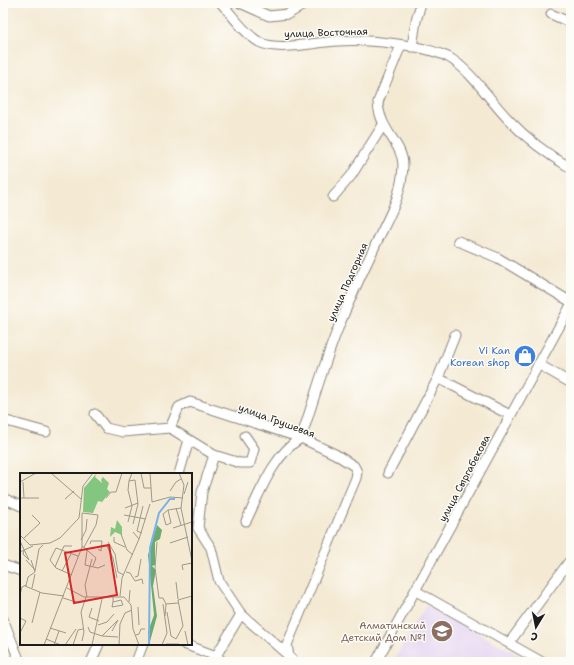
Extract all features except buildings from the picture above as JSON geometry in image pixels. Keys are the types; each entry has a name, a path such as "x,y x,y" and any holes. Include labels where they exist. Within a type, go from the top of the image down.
{"street":[{"name":"улица Восточная","path":"221,3 248,33 267,45 294,46 339,41 369,41 412,47 439,54 456,63 509,121 548,156 571,168"},
{"path":"240,3 269,16 288,14 306,3"},
{"path":"412,47 416,21 421,3"},
{"path":"551,14 571,23"},
{"name":"улица Подгорная","path":"246,521 266,480 294,442 301,438 337,331 400,192 403,158 383,125 378,111 378,102 401,46"},
{"path":"333,197 351,176 383,125"},
{"path":"458,241 498,258 571,302"},
{"name":"улица Сыргабекова","path":"376,662 571,305"},
{"path":"388,473 438,378 455,335"},
{"path":"538,364 571,383"},
{"path":"438,378 510,416"},
{"name":"улица Грушевая","path":"170,428 180,407 190,402 301,438 335,454 354,466 357,472 320,568 287,645 291,659"},
{"path":"95,414 106,428 123,432 170,428 214,455 240,463 250,463 254,450 245,436"},
{"path":"3,420 46,432"},
{"path":"178,473 189,440"},
{"path":"214,455 202,492 195,529 211,548 219,581 241,614 291,659"},
{"path":"3,498 20,506"},
{"path":"508,643 571,559"},
{"path":"3,565 20,572"},
{"path":"416,591 508,643 529,659 542,662"},
{"path":"214,659 241,614"},
{"path":"3,618 18,657"},
{"path":"91,662 99,645"},
{"path":"136,662 143,645"},
{"path":"186,645 223,662"}],"shaded area":[{"name":"Алматинский Детский Дом №1","path":"426,605 523,657 519,662 393,662"}],"place":[{"name":"Vi Kan Korean shop","path":"525,356"},
{"name":"Алматинский Детский Дом №1","path":"442,631"}]}
